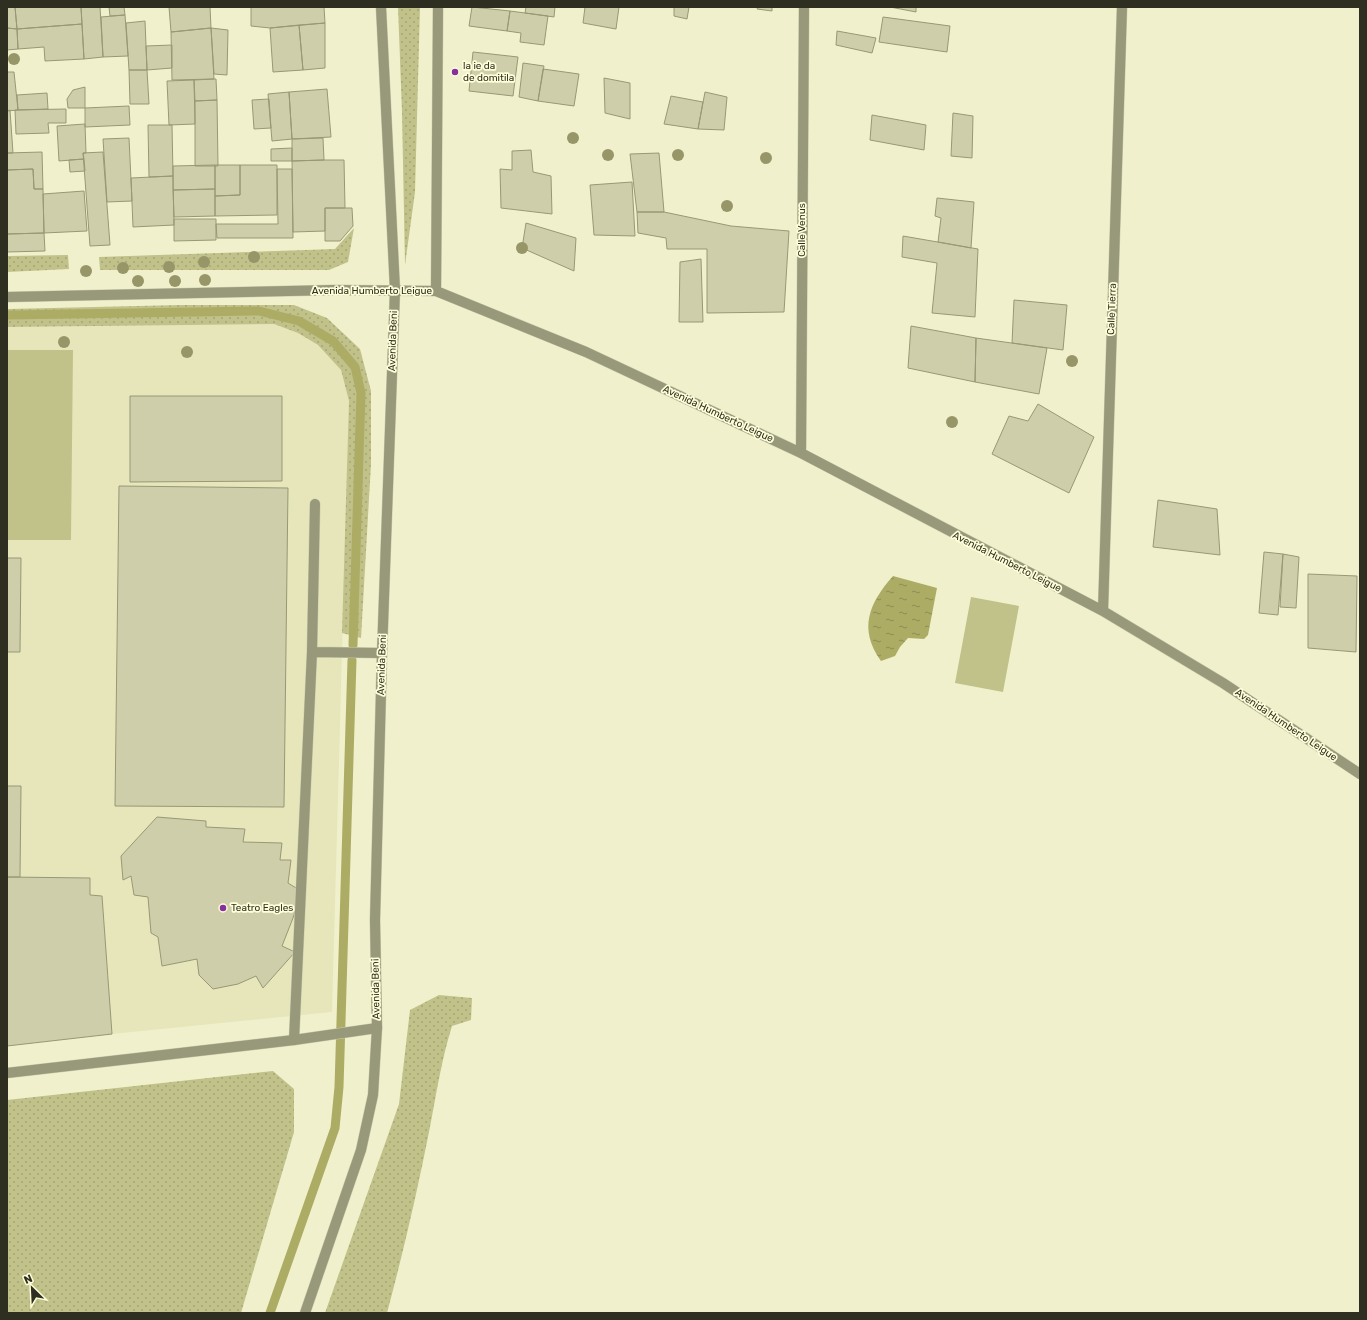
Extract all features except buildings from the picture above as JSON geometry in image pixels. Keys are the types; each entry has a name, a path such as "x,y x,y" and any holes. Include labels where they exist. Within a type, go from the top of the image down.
{"street":[{"name":"Avenida Beni","path":"305,1313 361,1150 372,1095 378,1028 375,920 382,653 395,290 381,7"},
{"path":"436,291 438,7"},
{"name":"Calle Venus","path":"801,453 804,7"},
{"name":"Calle Tierra","path":"1103,611 1122,7"},
{"name":"Avenida Humberto Leigue","path":"7,296 395,290 436,291 586,352 801,453 917,516 1103,611 1223,683 1360,774"},
{"path":"296,1040 312,652 315,504"},
{"path":"312,652 382,653"},
{"path":"7,1073 296,1040 378,1028"}],"shaded area":[{"path":"398,7 420,7 415,192 405,265 402,112"},
{"path":"354,228 348,262 329,270 100,270 99,257 335,249"},
{"path":"68,255 69,269 7,272 7,256"},
{"path":"181,305 294,305 327,318 360,349 371,391 371,464 361,638 342,633 349,401 341,370 318,345 298,333 274,324 7,327 7,309"},
{"path":"274,324 298,333 318,345 341,370 349,401 332,1012 7,1046 7,327"},
{"path":"7,350 73,350 71,540 7,540"},
{"path":"971,597 1019,606 1003,692 955,683"},
{"path":"439,995 472,998 471,1020 452,1026 448,1039 415,1200 387,1313 325,1313 399,1104 410,1010"},
{"path":"273,1071 294,1089 294,1132 241,1313 7,1313 7,1100"}],"water":[{"path":"893,576 937,588 928,635 924,639 908,638 900,647 895,656 881,661 870,638 868,627 869,617 878,596"}],"waterway":[{"path":"7,315 259,311 299,321 333,341 355,367 361,393 353,645"},
{"path":"270,1313 335,1128 339,1087 352,660"}],"place":[{"name":"la ie da de domitila","path":"455,72"},
{"name":"Teatro Eagles","path":"223,908"}]}
